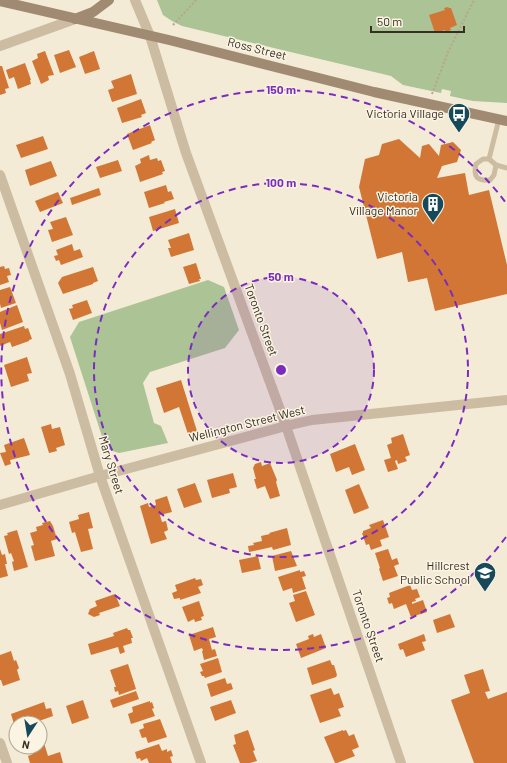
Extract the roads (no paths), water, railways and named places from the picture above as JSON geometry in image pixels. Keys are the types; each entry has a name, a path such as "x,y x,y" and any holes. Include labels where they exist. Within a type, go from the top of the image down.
{"main road":[{"path":"75,18 93,12 109,0"},
{"name":"Ross Street","path":"0,1 150,36 382,94 503,120"}],"street":[{"name":"Toronto Street","path":"135,0 150,36 186,153 286,426 401,763"},
{"path":"0,46 75,18"},
{"name":"Mary Street","path":"0,175 70,374 100,476 201,763"},
{"name":"Wellington Street West","path":"0,505 100,476 312,420 507,400"},
{"path":"0,743 7,763"}],"lane":[{"path":"489,159 503,120"},
{"path":"496,165 494,175 490,180 483,181 477,178 475,172 476,164 483,159 489,159 496,165 507,168"}],"place":[{"name":"Victoria Village","path":"459,134"},
{"name":"Victoria Village Manor","path":"433,224"},
{"name":"Hillcrest Public School","path":"485,592"}]}
